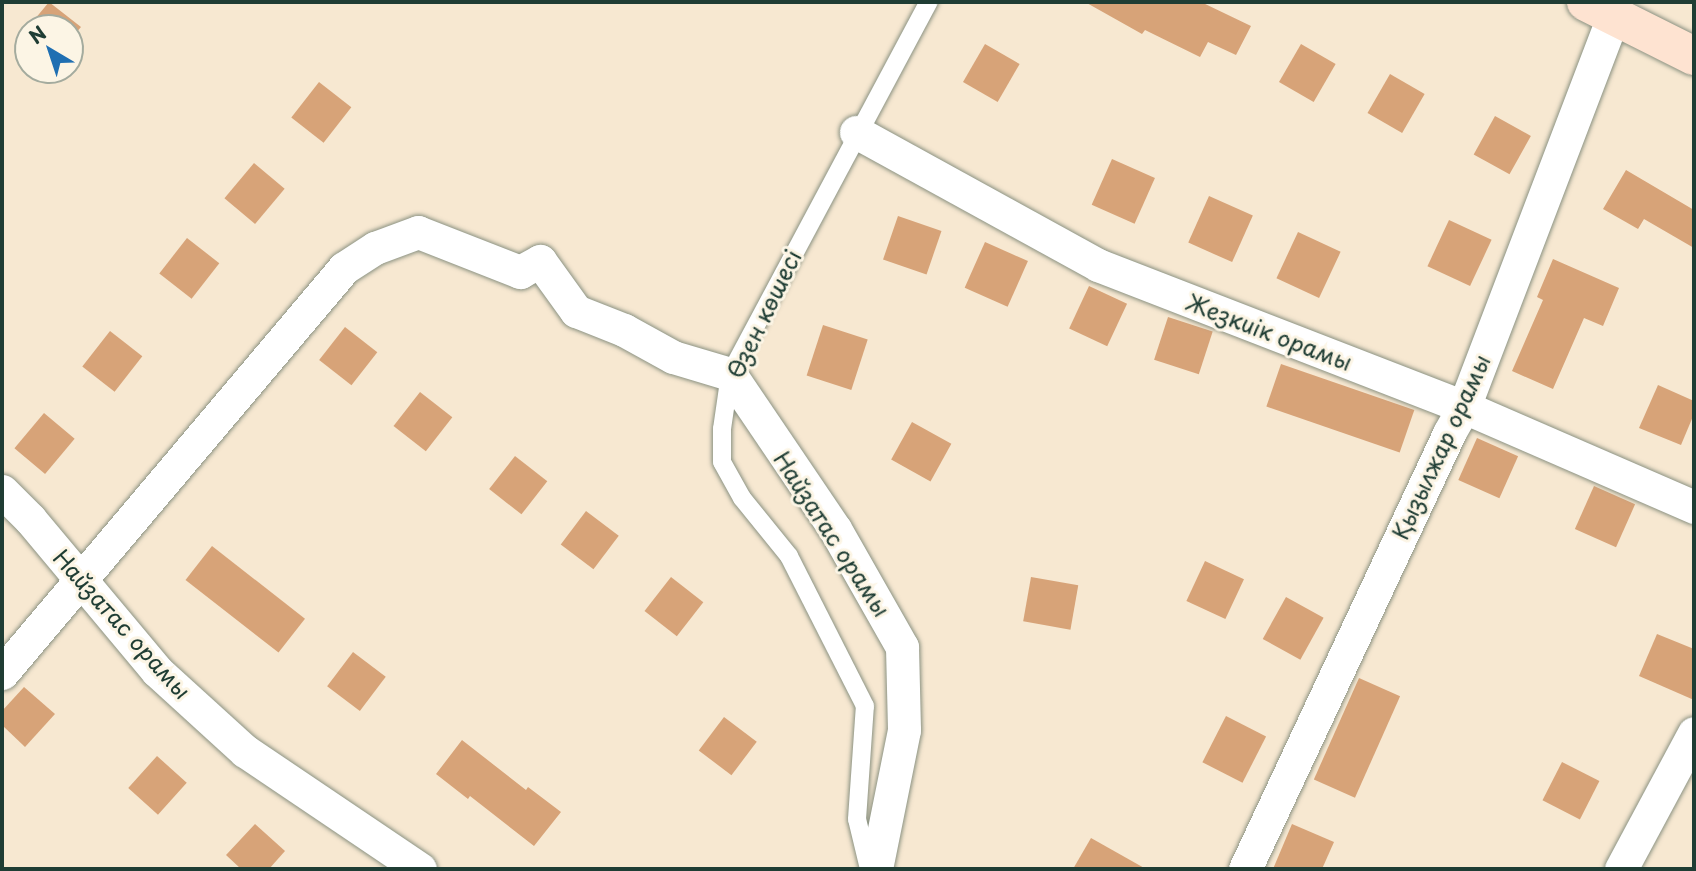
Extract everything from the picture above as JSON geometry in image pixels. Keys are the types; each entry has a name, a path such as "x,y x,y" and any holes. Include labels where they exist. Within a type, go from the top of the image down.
{"main road":[{"path":"1600,9 1694,56"}],"street":[{"name":"Қызылжар орамы","path":"1245,869 1448,433 1464,407 1600,9"},
{"name":"Жезкиік орамы","path":"856,132 1098,265 1464,407 1694,507"},
{"path":"2,673 344,268 376,248 418,232 520,272 540,261 576,311 624,330 673,357 730,374"},
{"name":"Найзатас орамы","path":"730,374 835,529 902,647 904,730 876,869"},
{"name":"Найзатас орамы","path":"2,491 81,579 157,671 245,751 420,869"},
{"path":"1621,869 1694,733"}],"lane":[{"name":"Өзен көшесі","path":"869,869 856,819 865,706 789,556 742,498 722,462 722,429 730,374 856,132 929,2"}],"building":[{"path":"49,2 64,14 39,14"},
{"path":"1085,2 1201,2 1251,26 1236,55 1208,42 1200,57 1145,30 1142,34"},
{"path":"985,44 1020,64 998,102 963,82"},
{"path":"1301,44 1336,64 1314,102 1279,82"},
{"path":"1390,74 1425,94 1402,133 1368,113"},
{"path":"319,82 351,107 324,143 291,117"},
{"path":"1495,116 1531,136 1510,174 1474,154"},
{"path":"1112,159 1155,178 1135,224 1092,205"},
{"path":"254,163 285,189 255,224 224,198"},
{"path":"1626,170 1694,210 1694,248 1644,219 1638,229 1603,209"},
{"path":"1209,196 1253,216 1232,262 1188,243"},
{"path":"898,216 941,231 927,274 883,259"},
{"path":"1449,220 1492,240 1470,286 1427,266"},
{"path":"1298,232 1341,252 1319,298 1276,278"},
{"path":"187,238 219,263 192,299 159,273"},
{"path":"985,242 1028,261 1008,307 965,288"},
{"path":"1553,259 1619,288 1603,326 1584,318 1553,389 1512,371 1543,300 1537,297"},
{"path":"1089,286 1127,304 1107,346 1069,329"},
{"path":"1168,317 1213,332 1199,374 1154,360"},
{"path":"823,325 868,340 851,390 807,375"},
{"path":"345,327 377,352 351,385 319,360"},
{"path":"110,331 142,356 115,392 82,366"},
{"path":"1281,364 1414,410 1400,452 1266,407"},
{"path":"1658,385 1694,401 1694,414 1681,445 1639,428"},
{"path":"420,392 452,417 426,451 394,426"},
{"path":"44,413 75,439 45,474 14,448"},
{"path":"912,422 951,444 931,481 891,460"},
{"path":"1477,438 1518,456 1499,498 1458,480"},
{"path":"515,456 547,481 521,514 489,489"},
{"path":"1594,486 1635,504 1616,547 1575,529"},
{"path":"586,511 619,536 593,569 561,545"},
{"path":"212,546 305,619 279,653 186,580"},
{"path":"1205,561 1244,579 1225,619 1186,601"},
{"path":"671,577 703,602 677,636 645,611"},
{"path":"1031,577 1078,585 1070,630 1023,621"},
{"path":"1286,597 1324,618 1300,660 1263,639"},
{"path":"1657,634 1694,649 1694,700 1639,676"},
{"path":"353,652 386,677 360,711 327,686"},
{"path":"1359,678 1400,696 1355,798 1314,779"},
{"path":"24,687 55,714 25,747 2,725 2,711"},
{"path":"1226,716 1266,736 1242,783 1202,762"},
{"path":"724,717 757,742 731,775 699,751"},
{"path":"462,740 526,790 528,787 561,812 534,846 470,796 468,799 436,774"},
{"path":"157,756 187,783 158,815 128,788"},
{"path":"1562,762 1599,781 1580,819 1542,800"},
{"path":"255,824 285,851 269,869 241,869 226,855"},
{"path":"1292,824 1334,842 1322,869 1273,869"},
{"path":"1091,838 1146,869 1073,869"}]}
